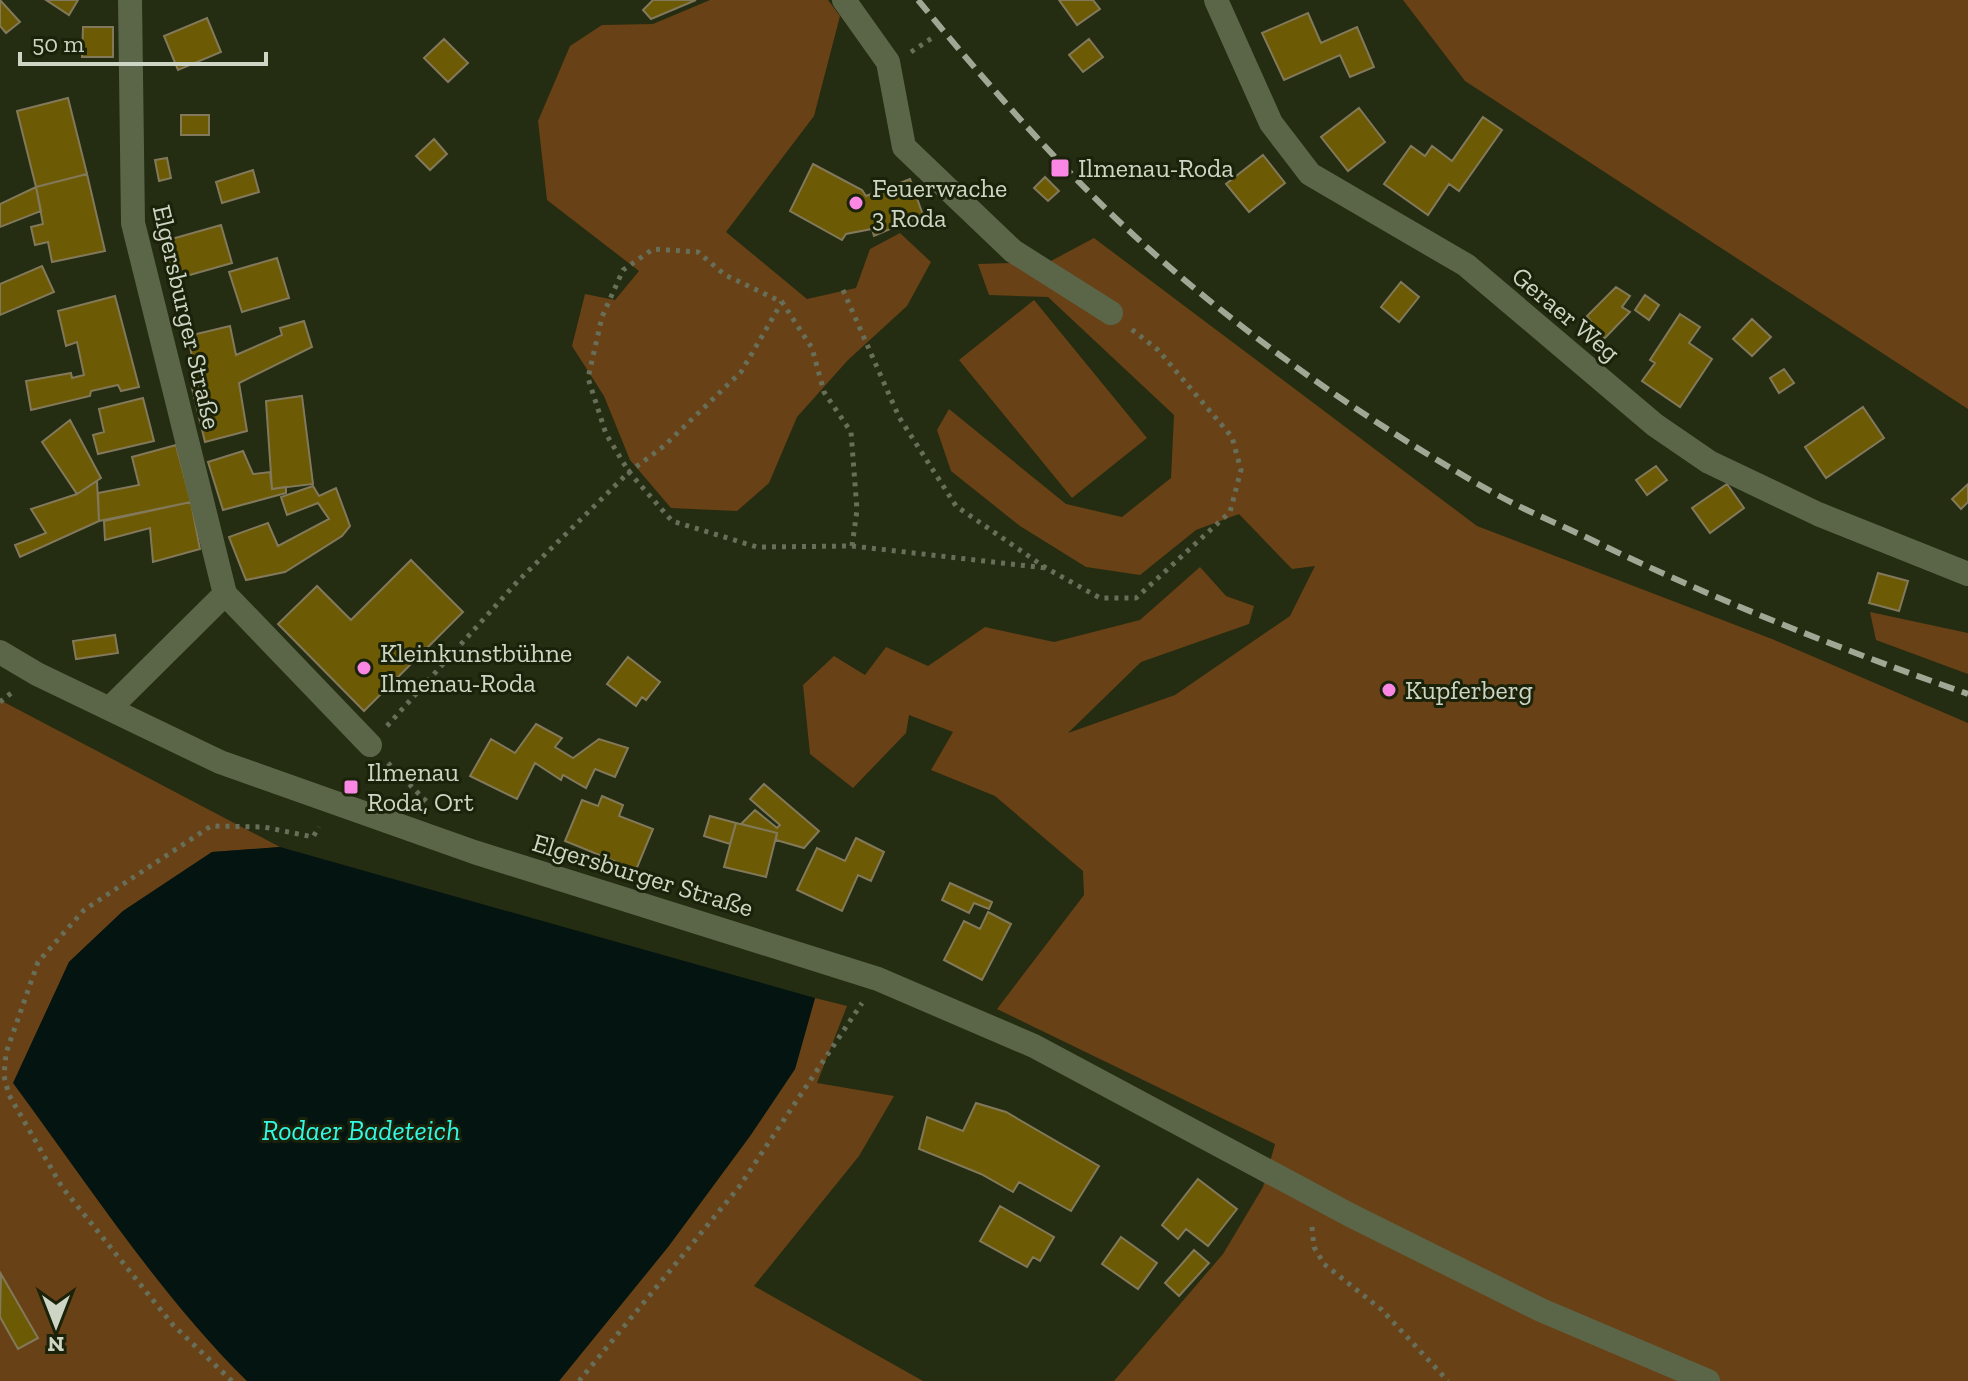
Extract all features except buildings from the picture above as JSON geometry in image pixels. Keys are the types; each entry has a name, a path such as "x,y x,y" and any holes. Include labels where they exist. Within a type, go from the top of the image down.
{"street":[{"name":"Elgersburger Straße","path":"130,0 133,223 225,594 370,745"},
{"path":"844,0 888,62 904,147 1013,251 1111,313"},
{"name":"Geraer Weg","path":"1216,0 1271,123 1310,174 1466,265 1655,425 1709,462 1818,514 1968,574"},
{"path":"110,708 225,594"},
{"name":"Elgersburger Straße","path":"0,652 220,762 329,802 878,979 1034,1046 1310,1193 1541,1310 1708,1381"}],"path":[{"path":"927,43 935,36"},
{"path":"852,546 857,510 851,432 824,392 812,348 782,302 725,275 698,252 653,249 623,270 602,317 588,378 606,434 629,472 672,521 757,547 852,546 1046,568"},
{"path":"843,290 899,417 956,506 1046,568 1100,598 1136,598 1230,512 1241,470 1232,437 1158,350 1111,313"},
{"path":"433,809 370,745 518,581 629,472 664,446 741,372 782,302"},
{"path":"232,1381 173,1325 62,1187 9,1095 4,1076 6,1053 38,962 84,910 211,826 264,827 313,837 317,832"},
{"path":"579,1381 739,1187 878,979"},
{"path":"1310,1193 1314,1247 1324,1264 1382,1310 1448,1381"}],"shaded area":[{"path":"710,0 828,0 840,16 814,116 726,232 807,299 856,288 870,249 900,233 931,262 907,306 848,360 797,417 769,483 737,511 671,508 630,460 604,396 572,346 585,294 615,300 639,271 547,200 538,121 570,46 602,25 653,24"},
{"path":"1403,0 1968,0 1968,409 1465,81"},
{"path":"1094,238 1477,526 1772,639 1968,723 1968,1381 1114,1381 1223,1254 1263,1187 1275,1144 997,1009 1084,895 1083,871 995,796 931,770 953,732 909,715 906,733 853,788 810,754 803,685 834,656 865,675 886,647 928,666 985,627 1054,642 1140,620 1200,567 1226,596 1254,606 1249,624 1141,662 1068,733 1175,695 1290,616 1315,566 1292,569 1239,514 1196,530 1140,575 1086,567 1020,526 951,471 937,430 949,409 1066,504 1122,517 1171,478 1174,415 1048,297 989,295 978,264 1049,262"},
{"path":"1034,300 1147,438 1072,498 959,360"},
{"path":"1870,612 1968,633 1968,674 1876,640"},
{"path":"0,700 280,847 212,852 123,911 69,962 14,1083 154,1275 183,1312 247,1381 0,1381"},
{"path":"815,998 847,1006 817,1083 894,1096 859,1156 754,1286 923,1381 559,1381 668,1247 795,1069"}],"water":[{"name":"Rodaer Badeteich","path":"280,847 815,998 795,1069 668,1247 559,1381 247,1381 183,1312 13,1083 69,962 123,911 212,852"}],"railway":[{"path":"918,0 1029,129 1149,249 1274,351 1363,413 1501,497 1640,563 1778,623 1968,694"}],"place":[{"name":"Ilmenau-Roda","path":"1060,168"},
{"name":"Feuerwache 3 Roda","path":"856,203"},
{"name":"Kleinkunstbühne Ilmenau-Roda","path":"364,668"},
{"name":"Kupferberg","path":"1389,690"},
{"name":"Ilmenau Roda, Ort","path":"351,787"}]}
